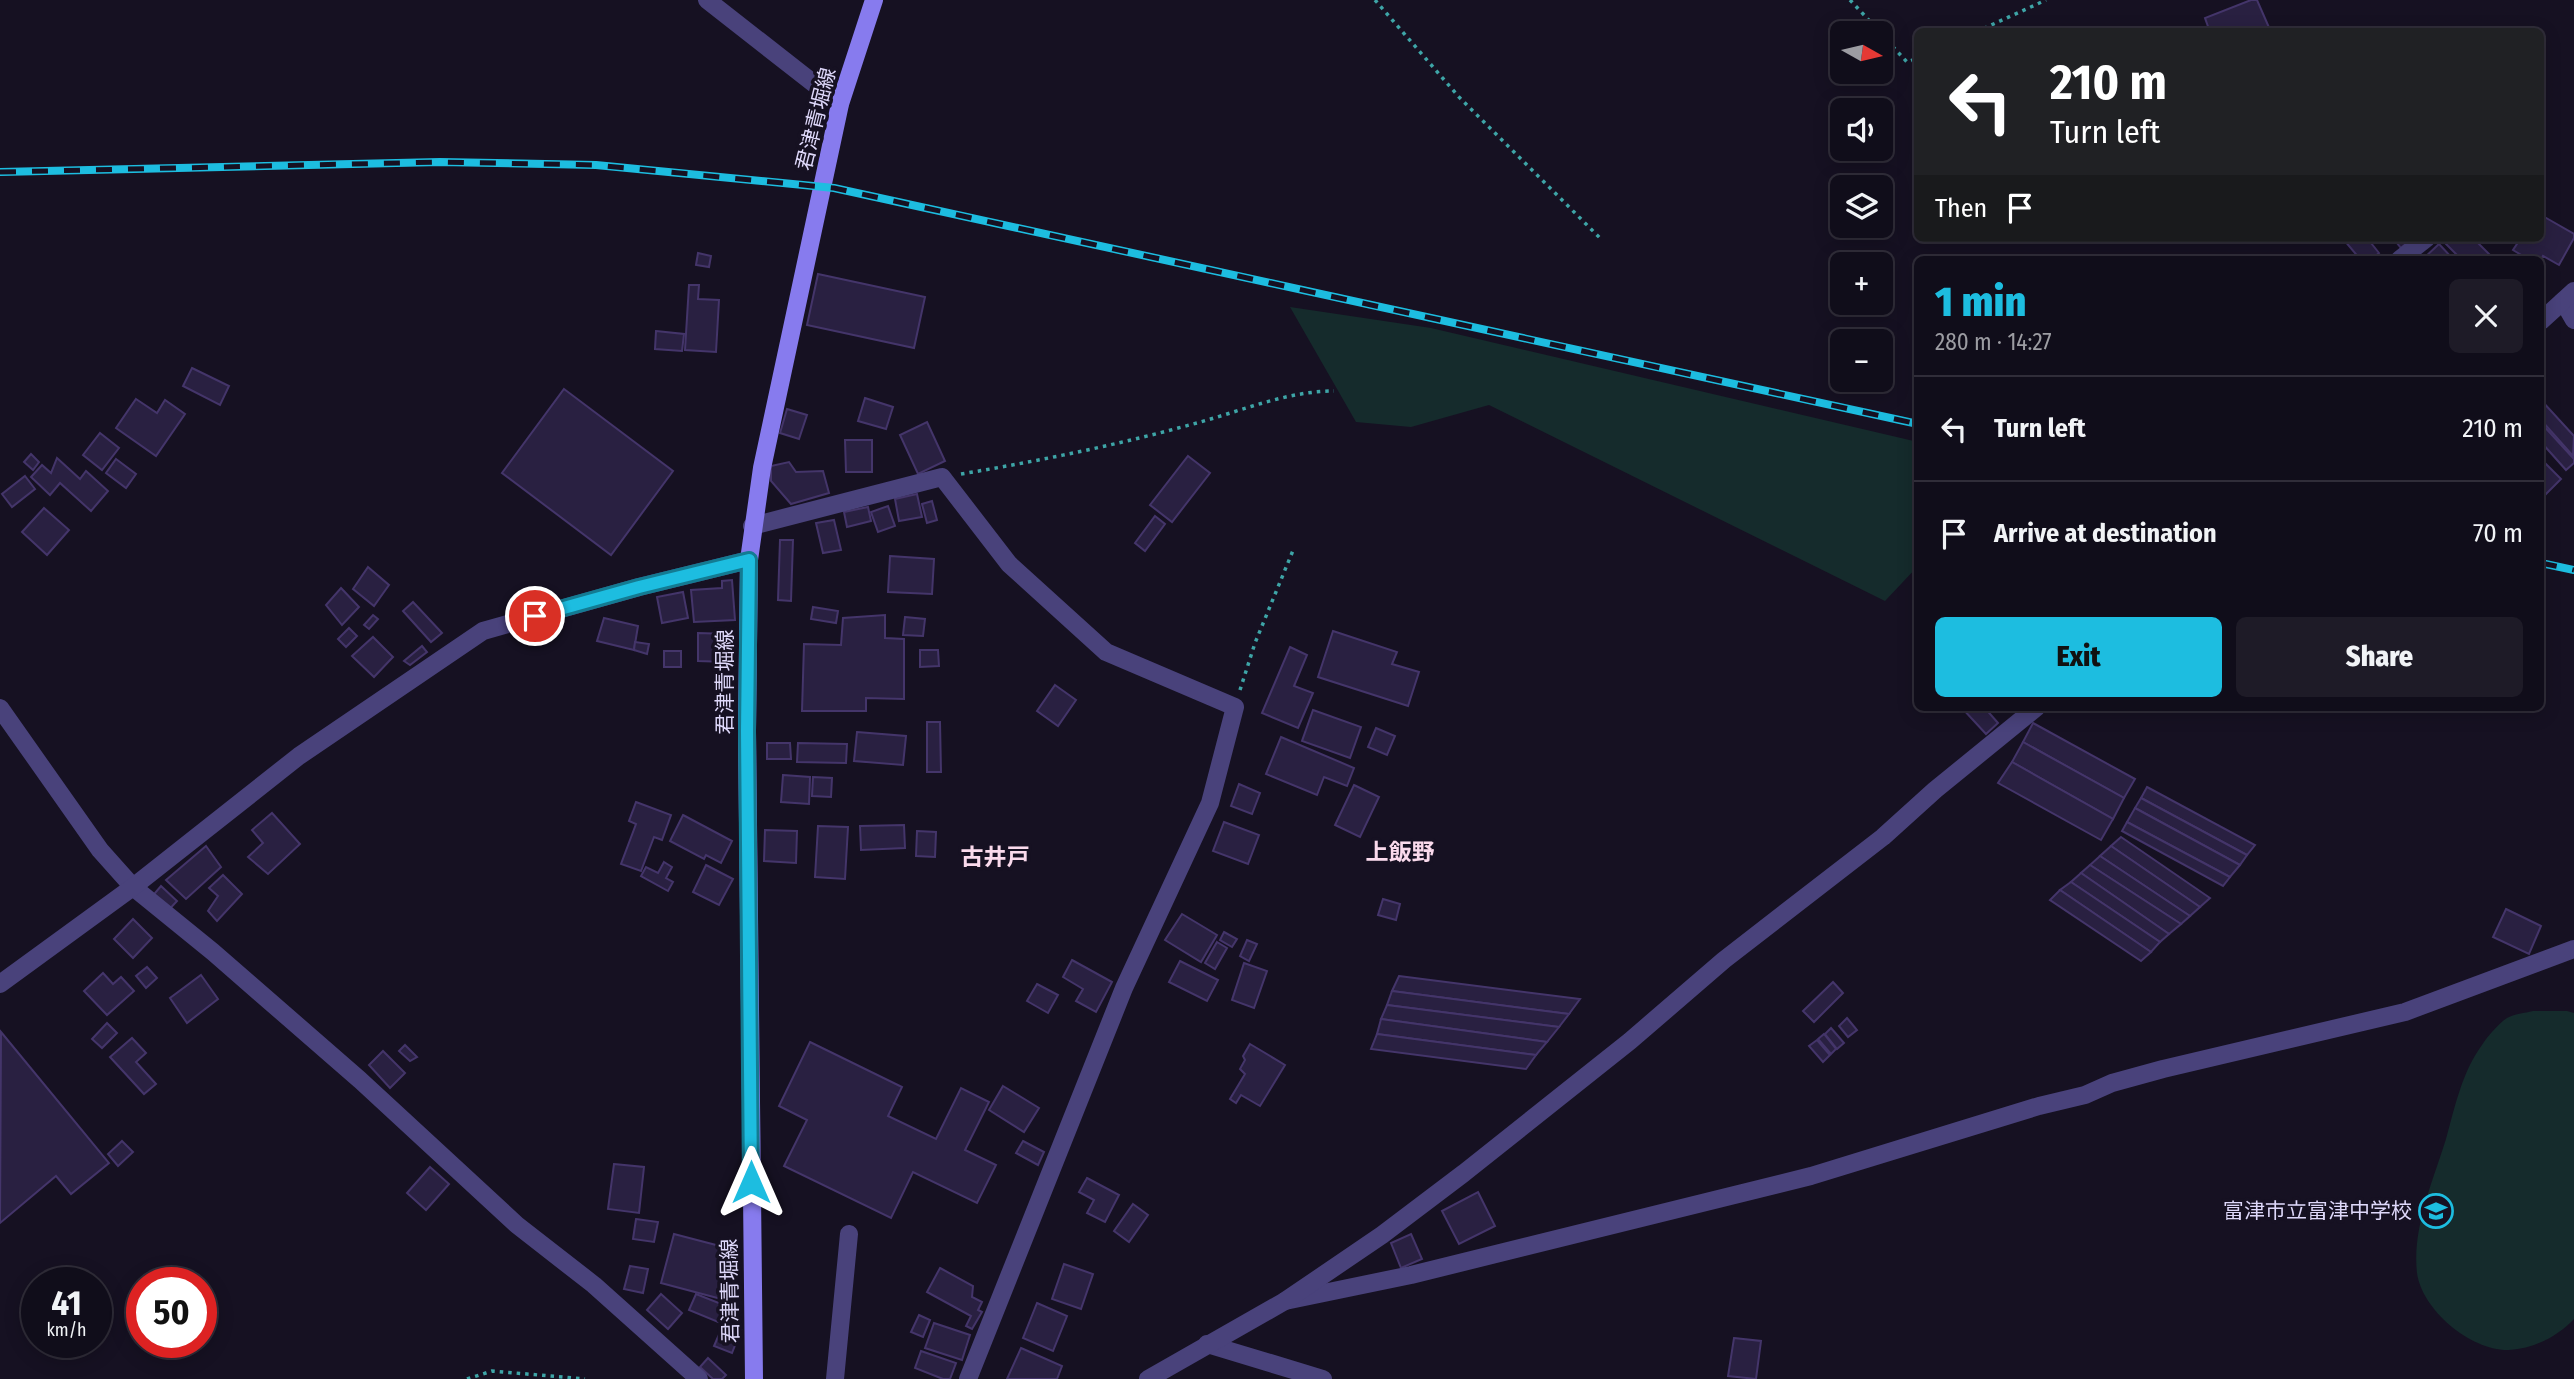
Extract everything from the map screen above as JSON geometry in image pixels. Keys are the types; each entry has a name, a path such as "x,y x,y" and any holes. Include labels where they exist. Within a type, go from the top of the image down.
{"main road":[{"name":"君津青堀線","path":"754,1379 748,759 749,560 762,468 841,104 874,0"}],"street":[{"path":"707,0 841,104"},
{"path":"2404,256 2422,242"},
{"path":"2544,318 2568,296 2574,320"},
{"path":"752,526 942,477 1009,564 1106,652 1234,707 1210,803 1124,988 968,1379"},
{"path":"0,984 133,887 299,756 483,631 639,587 749,560"},
{"path":"0,708 100,850 133,887 360,1080 517,1224 594,1285 699,1379"},
{"path":"1148,1379 1284,1301 1382,1235 1464,1173 1630,1041 1724,960 1882,837 2031,711"},
{"path":"1284,1301 1411,1275 1811,1176 2039,1106 2085,1095 2112,1083 2405,1012 2574,949"},
{"path":"835,1379 849,1234"},
{"path":"1207,1344 1323,1379"}],"path":[{"path":"1375,0 1460,97 1602,240"},
{"path":"1850,0 1869,21"},
{"path":"1985,28 2046,0"},
{"path":"1894,48 1907,62 1914,59"},
{"path":"942,477 1061,456 1193,425 1308,391 1334,391"},
{"path":"1234,707 1255,643 1294,548"},
{"path":"467,1379 492,1371 585,1379"}],"green space":[{"path":"1290,307 1431,328 1914,441 1914,570 1885,601 1489,405 1411,427 1356,422"},
{"path":"2533,1011 2574,1013 2574,1319 2544,1341 2509,1350 2479,1344 2438,1314 2421,1287 2416,1256 2425,1205 2469,1067 2484,1042 2500,1023 2510,1017"}],"building":[{"path":"2257,0 2269,28 2209,28 2205,18"},
{"path":"2544,217 2574,234 2559,265 2544,256 2523,256 2513,250 2518,242 2544,242"},
{"path":"2346,242 2370,242 2379,253 2376,256 2357,256"},
{"path":"2396,242 2408,242 2401,248"},
{"path":"2444,242 2477,242 2491,256 2458,256"},
{"path":"2439,244 2450,256 2426,256"},
{"path":"698,253 711,256 709,267 696,265"},
{"path":"818,274 925,297 914,348 807,325"},
{"path":"689,285 699,285 698,299 719,300 716,352 685,350"},
{"path":"656,331 684,334 682,351 655,349"},
{"path":"192,368 229,386 220,405 183,386"},
{"path":"564,389 673,471 611,555 502,473"},
{"path":"865,398 893,407 886,429 858,421"},
{"path":"136,399 157,413 165,400 185,414 156,456 116,428"},
{"path":"2544,403 2574,436 2573,456 2544,423"},
{"path":"787,409 807,415 799,439 780,433"},
{"path":"927,422 945,461 918,474 900,435"},
{"path":"2544,426 2574,459 2574,463 2566,470 2544,445"},
{"path":"100,433 119,448 102,470 83,455"},
{"path":"845,440 872,440 872,472 846,472"},
{"path":"31,454 39,462 33,470 24,462"},
{"path":"1188,456 1210,473 1172,522 1150,505"},
{"path":"57,458 80,479 86,471 108,491 91,511 60,483 50,495 31,477 42,465 51,473"},
{"path":"116,459 136,474 126,488 106,473"},
{"path":"789,462 796,472 823,471 829,493 791,504 771,481 771,466"},
{"path":"2544,464 2561,479 2544,496"},
{"path":"25,476 35,489 12,507 2,494"},
{"path":"917,494 922,517 899,521 895,499"},
{"path":"932,501 937,520 927,523 922,504"},
{"path":"888,506 895,526 878,532 871,512"},
{"path":"868,507 871,521 847,527 844,512"},
{"path":"44,508 69,530 47,555 22,532"},
{"path":"1155,516 1165,524 1145,551 1135,543"},
{"path":"834,520 841,550 823,553 816,523"},
{"path":"780,540 793,540 791,601 778,600"},
{"path":"890,556 934,559 932,594 888,592"},
{"path":"368,567 389,585 374,606 353,589"},
{"path":"732,580 735,620 694,622 691,590 722,588 722,581"},
{"path":"341,588 359,607 342,625 326,605"},
{"path":"683,592 688,618 662,623 657,597"},
{"path":"413,602 442,633 431,642 403,611"},
{"path":"813,607 838,611 836,623 811,619"},
{"path":"373,615 378,619 369,629 364,625"},
{"path":"885,615 885,638 904,639 904,699 866,698 866,711 802,711 804,644 841,645 843,618"},
{"path":"905,617 925,619 923,636 903,635"},
{"path":"604,618 638,626 634,650 597,641"},
{"path":"349,628 357,636 346,647 338,639"},
{"path":"1333,631 1397,652 1392,664 1419,672 1408,706 1318,677"},
{"path":"698,633 728,634 727,662 698,661"},
{"path":"373,637 393,657 374,677 352,656"},
{"path":"635,642 649,644 647,654 634,650"},
{"path":"422,646 427,652 410,665 404,661"},
{"path":"1290,647 1307,655 1294,686 1313,693 1298,728 1262,713"},
{"path":"920,650 938,650 939,666 920,667"},
{"path":"664,651 681,651 681,667 664,667"},
{"path":"1055,685 1076,700 1058,726 1037,711"},
{"path":"1313,710 1361,727 1350,758 1302,741"},
{"path":"1965,711 1988,711 1998,723 1986,734"},
{"path":"927,722 940,722 941,772 927,772"},
{"path":"2033,723 2135,779 2124,798 2023,742"},
{"path":"1376,728 1395,736 1387,755 1368,747"},
{"path":"857,732 906,736 903,765 854,761"},
{"path":"1281,737 1354,768 1347,786 1324,777 1317,795 1266,774"},
{"path":"2023,742 2124,798 2113,819 2012,762"},
{"path":"767,743 790,743 791,759 767,759"},
{"path":"798,743 847,744 846,763 797,762"},
{"path":"2012,762 2113,819 2101,840 1998,783"},
{"path":"783,775 810,777 809,804 781,802"},
{"path":"813,777 832,778 831,797 812,796"},
{"path":"1239,784 1260,793 1252,814 1231,806"},
{"path":"1354,785 1379,797 1360,837 1335,825"},
{"path":"2147,787 2255,845 2247,855 2141,798"},
{"path":"2141,798 2247,855 2240,865 2135,808"},
{"path":"636,802 671,815 662,840 654,837 641,871 621,864 636,824 629,821"},
{"path":"2135,808 2240,865 2230,877 2127,822"},
{"path":"272,813 300,844 268,874 248,857 263,843 252,830"},
{"path":"683,815 732,841 721,863 706,855 704,859 670,841"},
{"path":"1224,822 1259,835 1248,864 1213,851"},
{"path":"2127,822 2230,877 2223,886 2122,831"},
{"path":"904,825 905,848 861,850 860,826"},
{"path":"818,826 848,827 845,879 815,877"},
{"path":"765,830 797,831 796,863 764,861"},
{"path":"917,831 936,832 935,857 916,856"},
{"path":"2121,837 2210,898 2200,907 2111,846"},
{"path":"206,846 221,867 186,899 166,880"},
{"path":"2111,846 2200,907 2190,916 2100,856"},
{"path":"2100,856 2190,916 2181,924 2090,865"},
{"path":"664,862 672,867 666,878 673,882 668,891 641,876 646,867 658,873"},
{"path":"706,865 733,879 719,905 693,892"},
{"path":"2090,865 2181,924 2169,934 2081,873"},
{"path":"2081,873 2169,934 2160,942 2071,882"},
{"path":"223,875 242,894 217,921 208,911 218,896 209,888"},
{"path":"2071,882 2160,942 2151,952 2060,890"},
{"path":"161,886 177,901 166,913 149,900"},
{"path":"2060,890 2151,952 2141,961 2050,900"},
{"path":"1383,899 1400,904 1396,920 1378,915"},
{"path":"2506,909 2541,926 2529,954 2493,937"},
{"path":"1182,914 1217,935 1201,962 1165,940"},
{"path":"133,919 152,938 133,958 114,939"},
{"path":"1224,932 1237,939 1232,947 1220,940"},
{"path":"1247,940 1257,944 1249,961 1240,956"},
{"path":"1217,942 1227,948 1215,969 1205,963"},
{"path":"1072,960 1112,982 1096,1012 1076,1001 1083,989 1063,977"},
{"path":"1180,961 1218,980 1207,1001 1169,982"},
{"path":"1244,963 1267,971 1254,1008 1232,1000"},
{"path":"147,967 157,978 146,988 136,976"},
{"path":"103,973 113,984 121,977 134,991 107,1015 84,991"},
{"path":"201,975 218,999 187,1023 170,998"},
{"path":"1399,976 1580,999 1569,1014 1392,991"},
{"path":"1833,982 1843,993 1814,1022 1803,1011"},
{"path":"1037,984 1058,995 1048,1013 1027,1001"},
{"path":"1392,991 1569,1014 1559,1027 1387,1005"},
{"path":"1387,1005 1559,1027 1547,1042 1381,1019"},
{"path":"1847,1018 1857,1030 1848,1037 1839,1026"},
{"path":"1381,1019 1547,1042 1536,1055 1377,1034"},
{"path":"107,1023 117,1033 102,1048 92,1039"},
{"path":"1831,1028 1844,1043 1837,1049 1825,1034"},
{"path":"1,1032 109,1163 71,1194 56,1176 0,1223"},
{"path":"1377,1034 1536,1055 1526,1069 1371,1049"},
{"path":"1824,1034 1836,1049 1831,1054 1818,1039"},
{"path":"132,1038 146,1053 136,1062 156,1084 144,1094 110,1057"},
{"path":"1817,1040 1830,1055 1823,1062 1809,1046"},
{"path":"810,1042 902,1087 888,1116 936,1139 961,1088 989,1102 965,1150 996,1165 977,1203 913,1172 891,1218 784,1166 807,1120 779,1106"},
{"path":"1250,1044 1285,1065 1260,1106 1241,1095 1236,1103 1230,1099 1245,1074 1240,1069"},
{"path":"405,1045 417,1057 410,1061 399,1051"},
{"path":"383,1051 405,1073 390,1088 369,1065"},
{"path":"1003,1086 1039,1108 1024,1132 989,1110"},
{"path":"122,1141 133,1152 118,1166 108,1154"},
{"path":"1023,1141 1044,1152 1038,1165 1016,1153"},
{"path":"614,1164 644,1167 639,1213 608,1209"},
{"path":"430,1167 449,1184 426,1210 407,1193"},
{"path":"1087,1178 1119,1195 1105,1222 1087,1213 1094,1200 1079,1192"},
{"path":"1478,1192 1495,1226 1459,1244 1442,1211"},
{"path":"1133,1204 1148,1215 1129,1242 1114,1231"},
{"path":"636,1219 658,1222 654,1242 633,1239"},
{"path":"674,1234 739,1251 725,1300 661,1283"},
{"path":"1411,1234 1422,1259 1401,1268 1391,1243"},
{"path":"1064,1264 1093,1274 1081,1309 1052,1299"},
{"path":"630,1266 648,1269 643,1293 624,1289"},
{"path":"940,1268 973,1286 972,1297 982,1302 978,1310 982,1312 972,1329 966,1326 971,1316 927,1292"},
{"path":"661,1294 682,1313 668,1329 647,1310"},
{"path":"696,1294 729,1307 723,1324 689,1310"},
{"path":"1037,1303 1067,1316 1053,1351 1023,1338"},
{"path":"919,1315 930,1320 923,1337 911,1332"},
{"path":"724,1323 741,1330 732,1353 714,1346"},
{"path":"934,1323 970,1335 962,1360 925,1348"},
{"path":"1734,1338 1761,1341 1756,1379 1728,1376"},
{"path":"1021,1348 1062,1366 1057,1379 1007,1379"},
{"path":"921,1351 956,1363 950,1379 915,1368"},
{"path":"708,1358 726,1375 722,1379 713,1379 700,1367"}],"railway":[{"path":"0,172 440,162 596,165 834,188 1914,423"},
{"path":"2544,564 2574,570"}],"place":[{"name":"富津市立富津中学校","path":"2436,1211"}],"district":[{"name":"上飯野","path":"1400,852"},
{"name":"古井戸","path":"995,857"}],"route":[{"path":"535,616 749,560 747,731 751,1182"}]}
